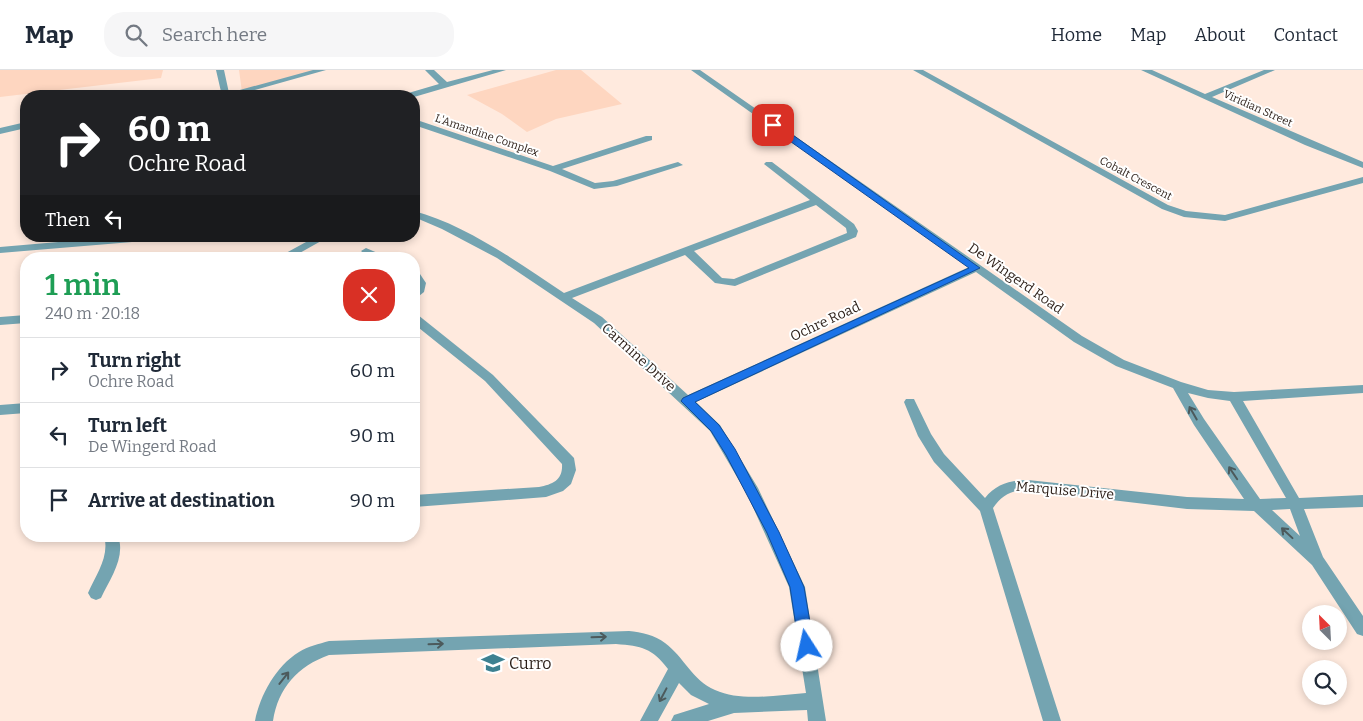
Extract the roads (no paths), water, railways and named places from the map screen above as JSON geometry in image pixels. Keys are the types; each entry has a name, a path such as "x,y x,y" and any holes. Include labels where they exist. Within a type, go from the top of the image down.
{"street":[{"path":"220,70 225,90"},
{"path":"248,90 322,70"},
{"path":"429,70 445,85"},
{"path":"420,92 502,70"},
{"name":"De Wingerd Road","path":"695,70 1078,339 1120,362 1177,385 1208,394 1234,397 1363,388"},
{"name":"Cobalt Crescent","path":"917,70 1165,207 1184,214 1225,218 1363,180"},
{"name":"Viridian Street","path":"1145,70 1308,143 1363,165"},
{"path":"1205,97 1271,70"},
{"name":"L'Amandine Complex","path":"420,124 553,169 585,183 604,186 678,165"},
{"path":"0,131 20,126"},
{"name":"L'Amandine Complex","path":"553,169 649,138"},
{"path":"686,250 719,282 735,283 852,235 853,231 850,226 769,164"},
{"path":"563,297 817,201"},
{"name":"Carmine Drive","path":"420,216 446,227 501,256 598,320 715,428 731,452 769,524 797,587 818,721"},
{"path":"0,250 96,242"},
{"path":"294,252 313,242"},
{"name":"Ochre Road","path":"687,401 976,268"},
{"path":"0,321 20,319"},
{"path":"420,323 489,378 569,462 570,472 566,480 558,488 539,492 420,501"},
{"path":"1177,385 1206,434 1256,505 1317,561"},
{"path":"1234,397 1288,488 1317,561 1363,629"},
{"path":"910,402 925,436 939,458 986,508 1052,721"},
{"path":"0,410 20,408"},
{"name":"Marquise Drive","path":"986,508 995,495 1003,489 1019,484 1187,503 1256,505 1363,501"},
{"path":"96,592 113,553 114,542"},
{"path":"264,721 273,693 293,667 305,657 329,648 616,636 640,639 652,644 664,652 693,686 707,695 734,705"},
{"path":"649,721 677,669"},
{"path":"680,721 734,705 815,701"}],"place":[{"name":"Curro","path":"493,663"}]}
